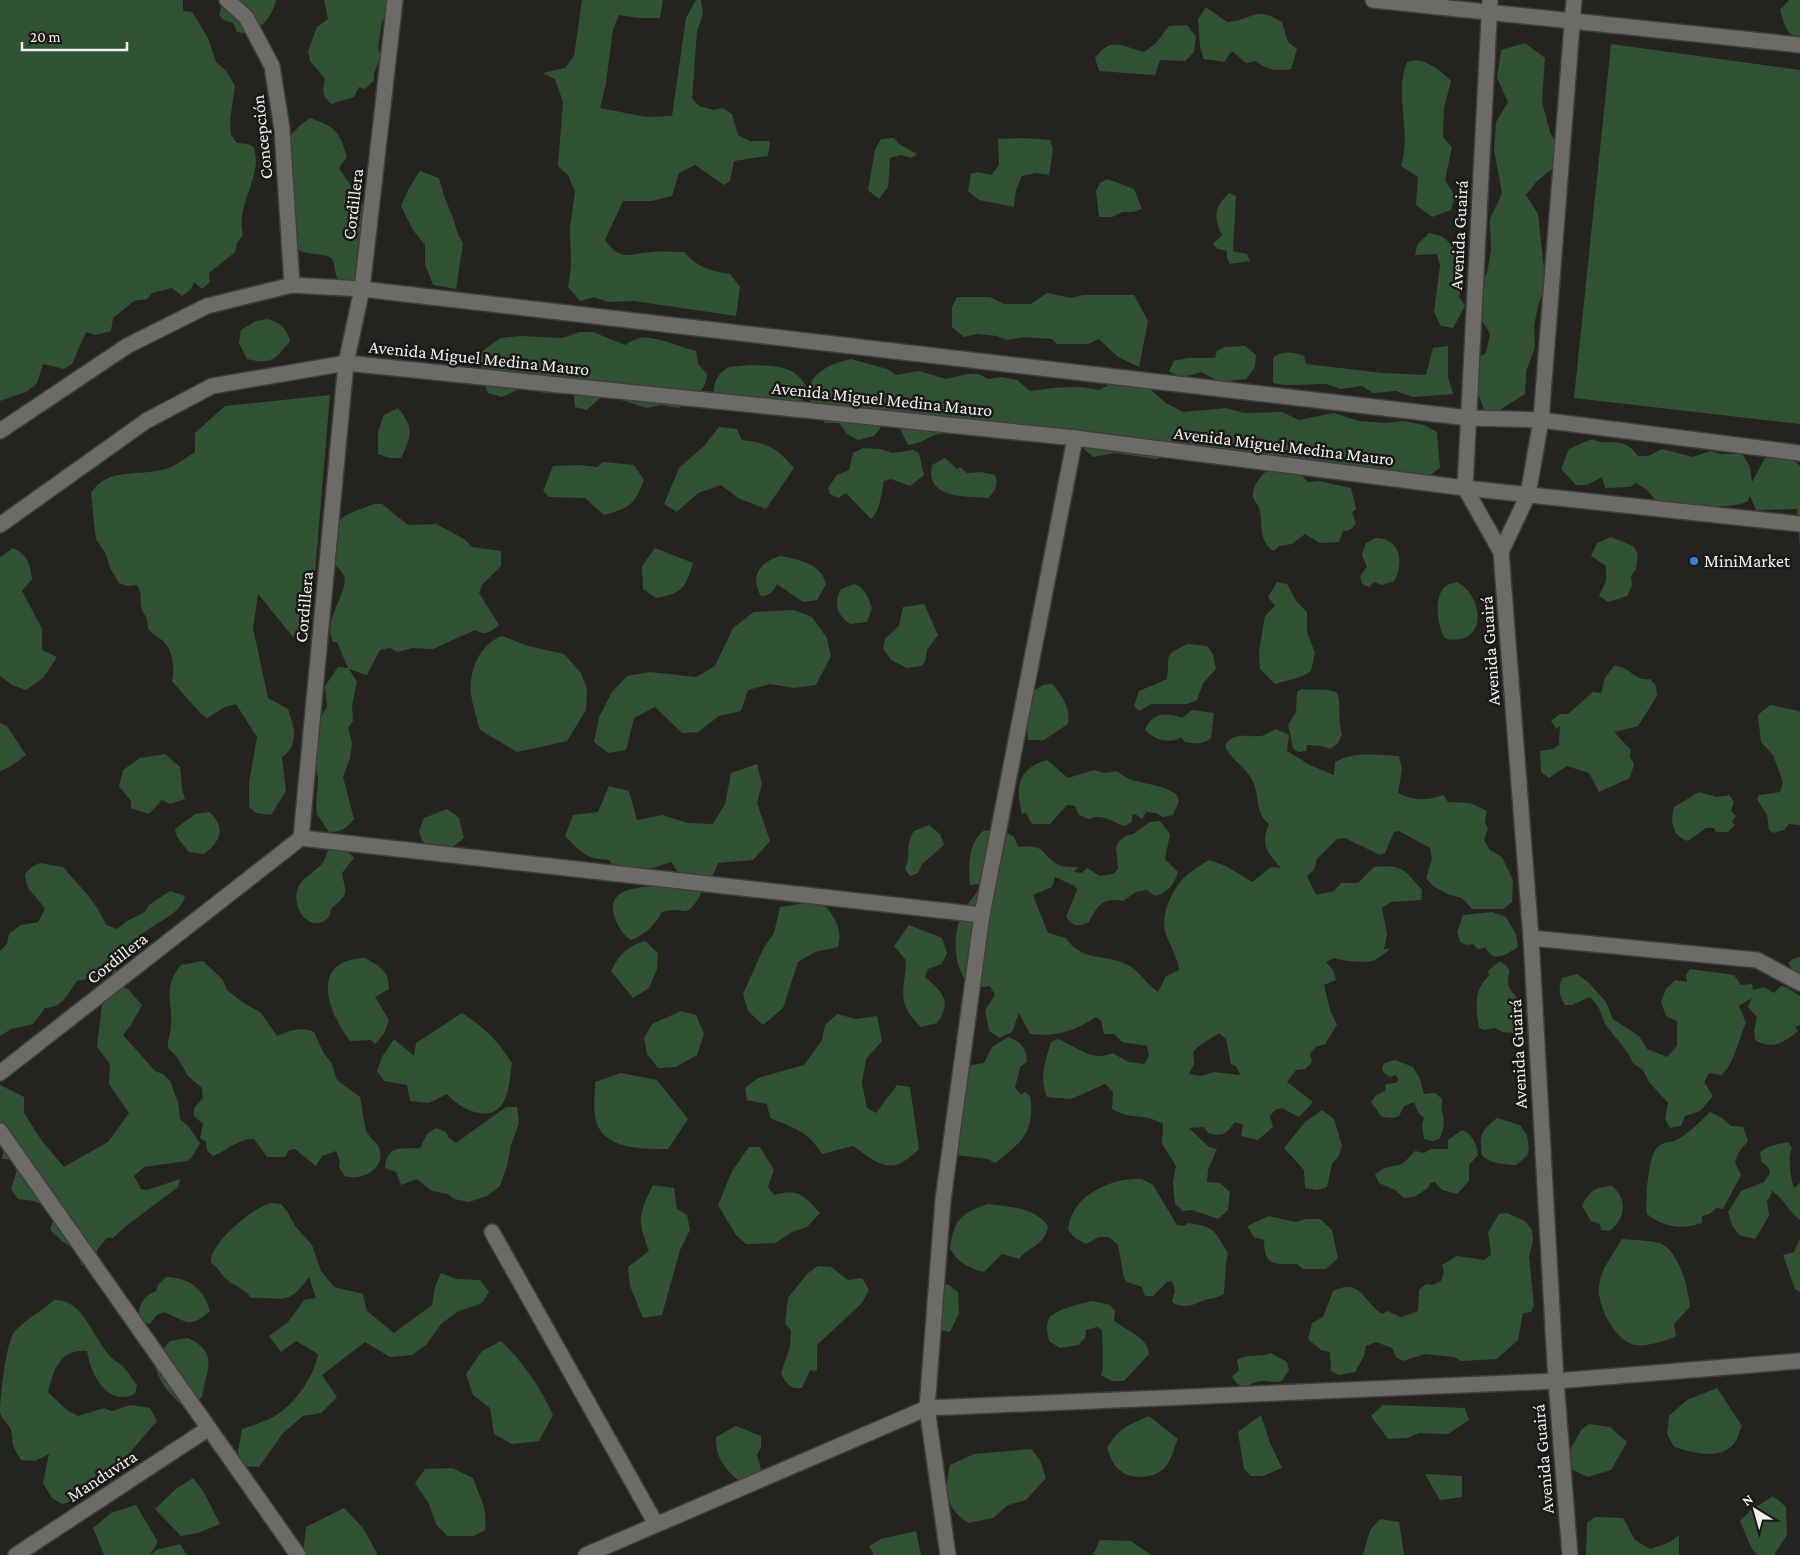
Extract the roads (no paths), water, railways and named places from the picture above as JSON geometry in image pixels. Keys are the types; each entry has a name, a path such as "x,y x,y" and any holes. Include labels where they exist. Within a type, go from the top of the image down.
{"street":[{"name":"Concepción","path":"227,0 246,17 272,66 282,129 292,285"},
{"name":"Cordillera","path":"0,1074 301,838 346,364 362,288 396,0"},
{"path":"1373,0 1489,6 1573,21 1800,45"},
{"name":"Avenida Guairá","path":"1501,552 1528,495 1541,420 1574,0"},
{"name":"Avenida Guairá","path":"1489,6 1465,488 1501,552 1530,938 1556,1381 1570,1555"},
{"path":"0,431 136,341 207,306 292,285 362,288 1469,418 1541,420 1800,453"},
{"name":"Avenida Miguel Medina Mauro","path":"0,525 146,422 212,386 346,364 1075,438 1465,488 1800,524"},
{"path":"948,1555 927,1408 943,1200 982,915 1075,438"},
{"path":"301,838 982,915"},
{"path":"1530,938 1757,960 1800,983"},
{"path":"0,1131 298,1555"},
{"path":"492,1232 656,1524"},
{"path":"586,1555 927,1408 1556,1381 1800,1361"},
{"name":"Manduvira","path":"16,1555 209,1428"}],"place":[{"name":"MiniMarket","path":"1694,561"}]}
